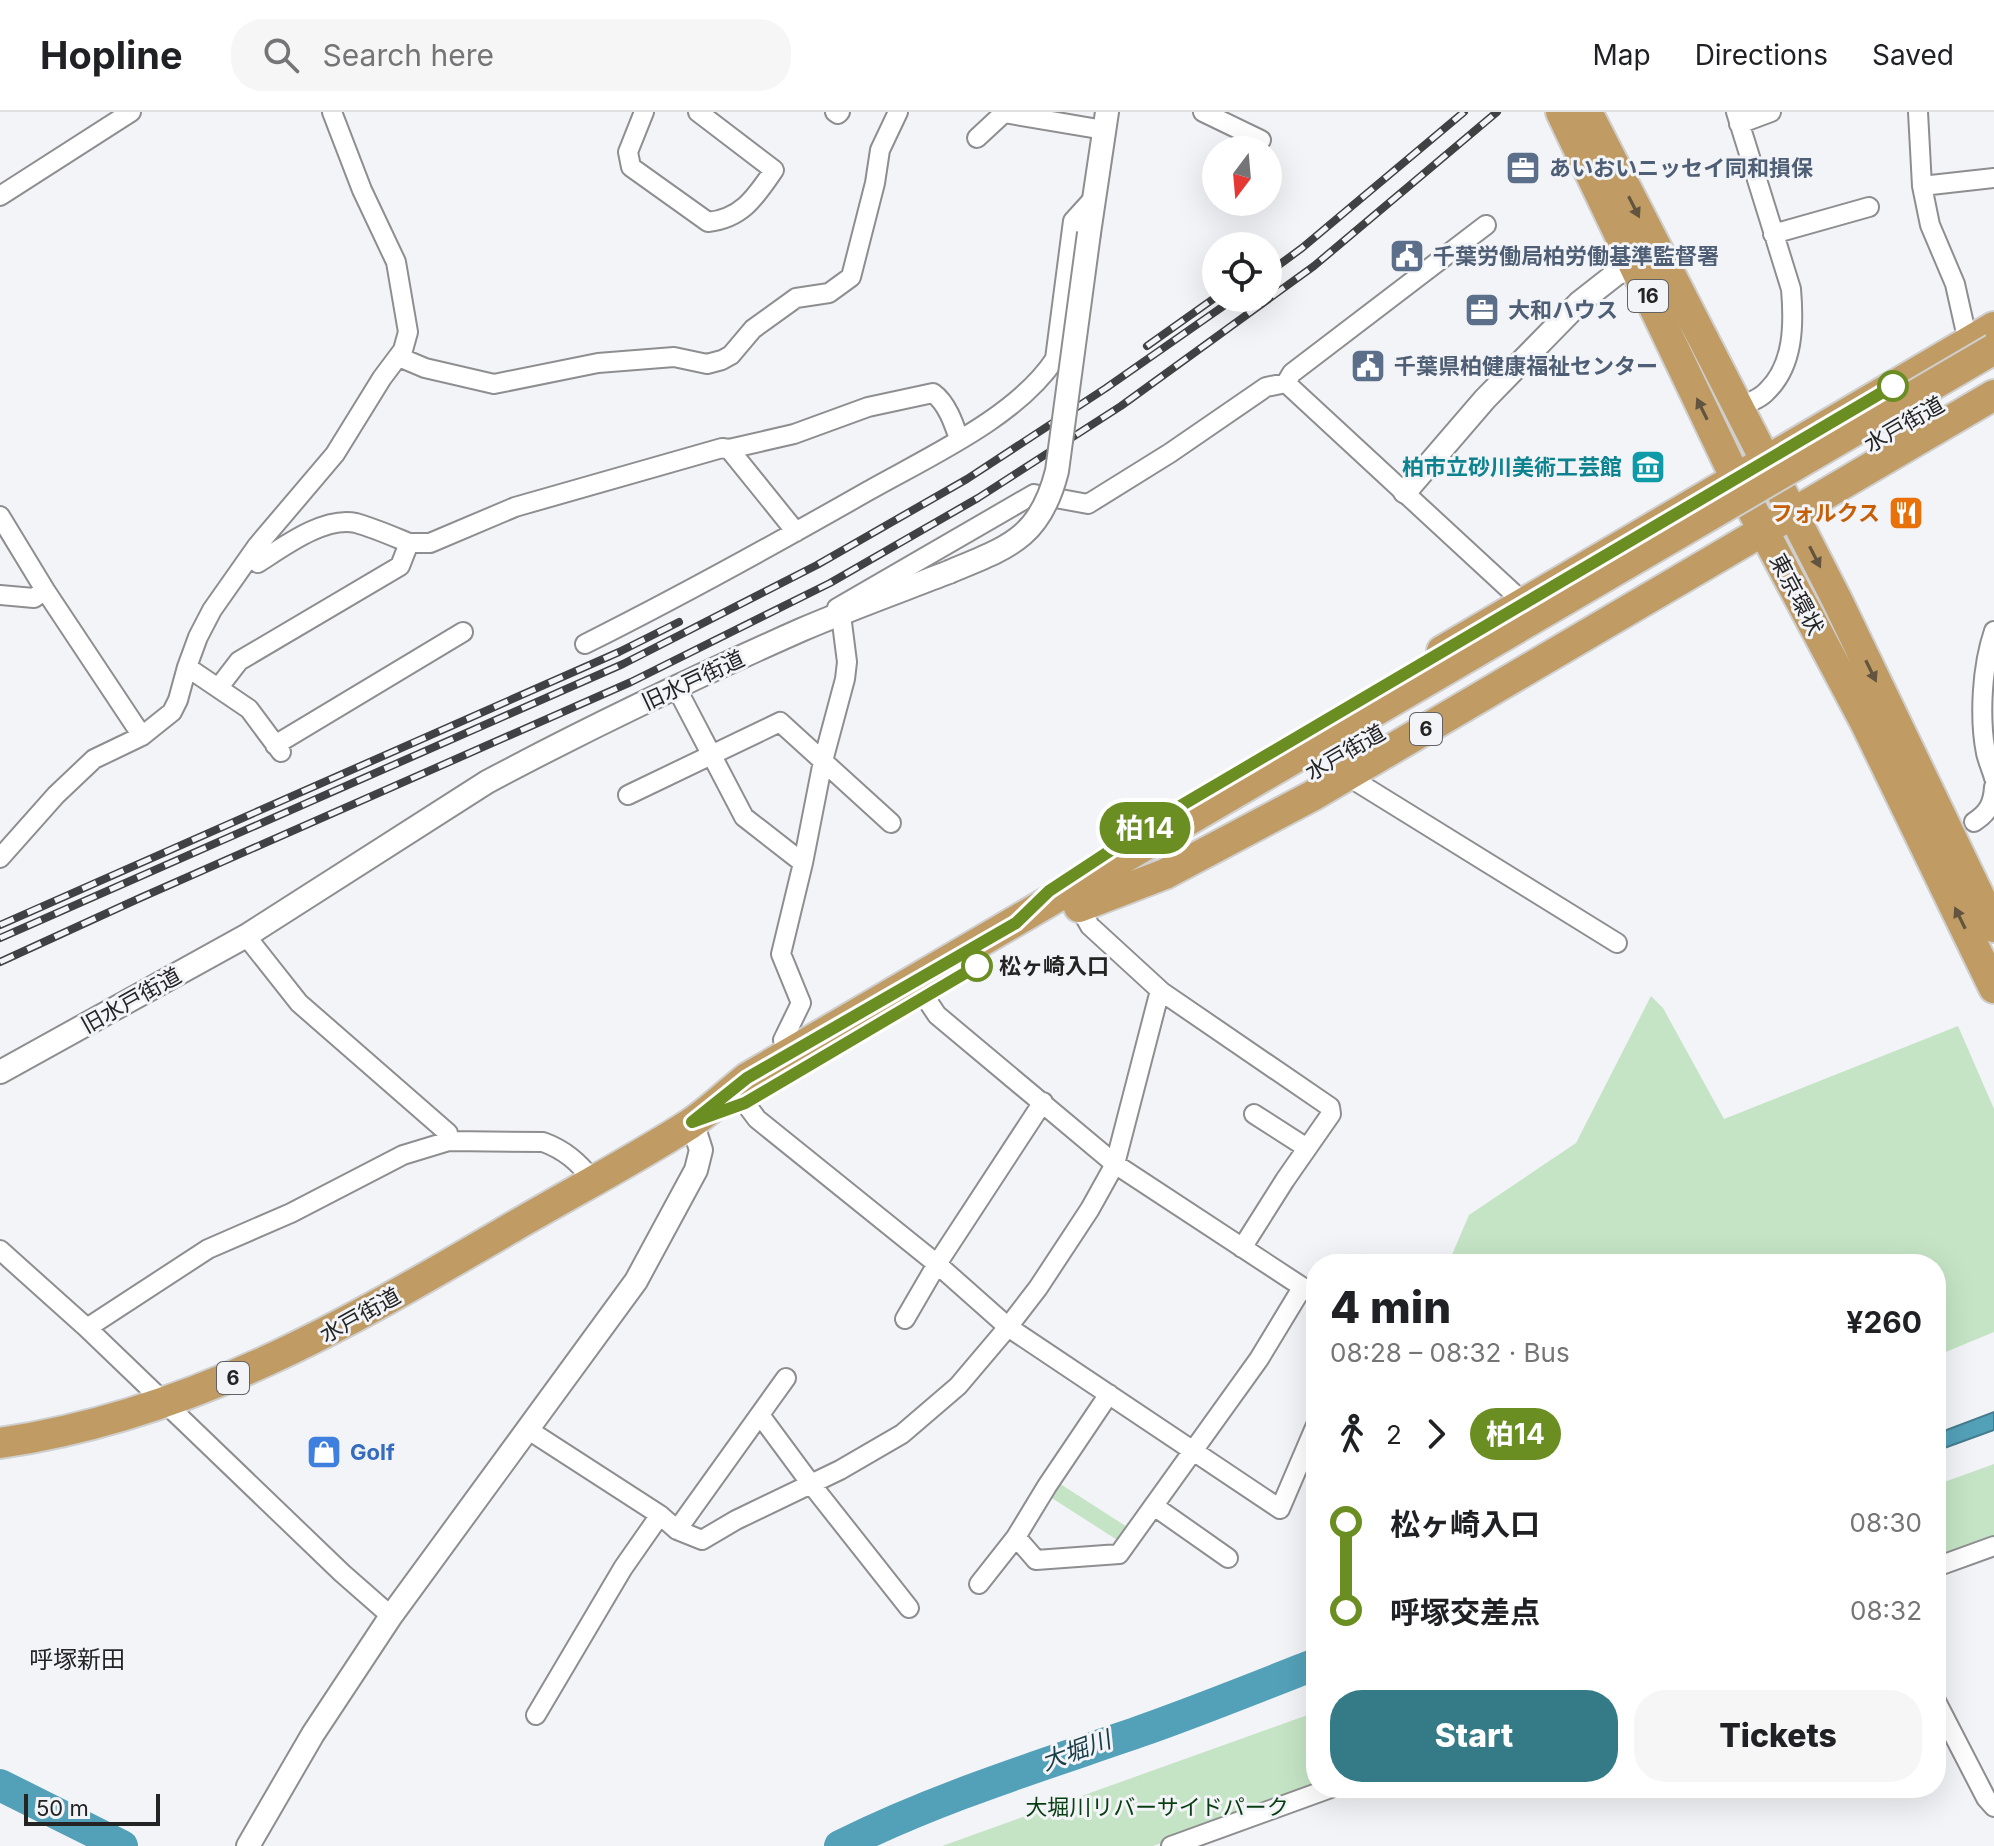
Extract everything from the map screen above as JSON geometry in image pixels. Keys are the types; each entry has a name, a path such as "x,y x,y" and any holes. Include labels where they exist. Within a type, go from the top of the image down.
{"highway":[{"name":"東京環状","path":"1561,112 1646,260 1739,407 1837,600 1994,927"},
{"name":"東京環状","path":"1587,112 1736,479 1865,722 1994,988"},
{"path":"1736,479 1981,345 1994,327"},
{"name":"水戸街道","path":"692,1122 745,1103 1079,907 1482,661 1981,345"},
{"path":"1763,530 1993,394"},
{"name":"水戸街道","path":"0,1443 77,1428 166,1403 252,1370 341,1327 692,1122 747,1078 1016,923 1482,661 1993,394"},
{"name":"6","path":"1016,923 1049,891 1160,818 1736,479"},
{"name":"6","path":"1079,907 1165,874 1351,773 1763,530"}],"street":[{"path":"0,196 131,112"},
{"path":"0,858 56,795 94,759 142,736 172,712 187,667 212,610 250,556 335,454 407,343 408,332 396,262 362,190 332,112"},
{"path":"644,112 628,152 631,167 708,222 717,221 748,207 774,170 698,112"},
{"path":"399,357 425,368 494,384 598,363 674,357 707,364 722,360 731,355 753,329 796,298 829,293 851,277 875,183 880,150 898,112"},
{"path":"1203,112 1253,136"},
{"path":"1739,407 1767,391 1791,347 1794,319 1791,289 1737,118 1771,112"},
{"path":"1918,112 1922,186 1930,225 1981,345"},
{"path":"977,138 1004,113 1106,121"},
{"name":"旧水戸街道","path":"0,1072 246,936 487,782 676,687 1018,540 1043,511 1057,471 1106,121"},
{"path":"1922,186 1994,178"},
{"path":"585,644 694,589 1003,413 1049,369 1055,359 1073,221 1093,199"},
{"path":"1773,234 1869,207"},
{"path":"805,629 871,587 1034,494 1088,504 1170,453 1266,387 1286,383 1292,373 1486,225"},
{"path":"1405,492 1485,399 1579,303 1616,274 1646,260"},
{"path":"1286,383 1524,603"},
{"path":"250,556 258,563 316,529 342,523 354,523 409,543 430,543 515,507 722,448 794,434 868,407 933,393 939,397 954,423 959,439"},
{"path":"729,449 796,532"},
{"path":"0,516 142,736"},
{"path":"219,687 239,661 400,566 409,543"},
{"path":"0,595 34,598 45,590"},
{"path":"791,1053 783,1040 784,1033 801,1003 781,954 847,662 841,615"},
{"path":"1994,631 1986,656 1983,705 1986,754 1994,778"},
{"path":"187,667 249,709 279,749 463,632"},
{"path":"676,687 744,817 803,863"},
{"path":"628,795 780,722 891,823"},
{"path":"1351,773 1357,782 1617,943"},
{"path":"1974,822 1987,814 1994,787"},
{"path":"1079,907 1090,926 1162,992 1330,1107 1331,1114 1242,1248"},
{"path":"246,936 299,1003 448,1133 449,1141"},
{"path":"527,1429 660,1515 677,1530 702,1540 902,1434 958,1386 1008,1327 1090,1209 1115,1164 1162,992"},
{"path":"925,997 937,1015 1115,1164 1306,1290"},
{"path":"905,1319 937,1264 1043,1102"},
{"path":"745,1103 757,1119 937,1264 1008,1327 1280,1509 1306,1448"},
{"path":"1254,1114 1307,1148"},
{"path":"249,1845 313,1734 391,1616 636,1281 699,1160 701,1150 692,1122"},
{"path":"87,1328 208,1249 291,1213 403,1155 449,1141 543,1142 575,1159 593,1180"},
{"path":"0,1250 87,1328 342,1573 391,1616"},
{"path":"1016,1537 1036,1560 1119,1554 1306,1296"},
{"path":"677,1530 786,1378"},
{"path":"979,1584 1016,1537 1109,1394"},
{"path":"760,1415 909,1608"},
{"path":"1154,1506 1228,1558"},
{"path":"536,1715 623,1568 660,1515"},
{"path":"1946,1563 1994,1546"},
{"path":"1946,1720 1986,1798 1994,1807"},
{"path":"1171,1846 1306,1797"}],"green space":[{"path":"1651,996 1663,1008 1724,1119 1958,1026 1994,1109 1994,1332 1946,1352 1946,1254 1452,1254 1469,1215 1576,1143"},
{"path":"1994,1464 1994,1539 1946,1556 1946,1481"},
{"path":"1051,1478 1135,1532 1125,1545 1044,1493"},
{"name":"大堀川リバーサイドパーク","path":"1306,1716 1306,1791 1153,1846 942,1846"}],"water":[{"path":"1994,1412 1994,1430 1946,1447 1946,1430"}],"waterway":[{"name":"大堀川","path":"840,1846 950,1798 1160,1724 1306,1668"},
{"name":"大堀川","path":"0,1785 122,1846"}],"railway":[{"path":"1282,263 1464,112"},
{"path":"0,962 631,682 830,583 978,498 1121,406 1314,266 1497,112"},
{"path":"1147,346 1202,307"},
{"path":"0,938 623,664 817,565 967,479 1215,312"},
{"path":"0,925 619,652 679,622"}],"bus line":[{"name":"柏14","path":"977,966 745,1103 692,1122 747,1078 1016,923 1049,891 1160,818 1893,386"}],"place":[{"name":"あいおいニッセイ同和損保","path":"1523,168"},
{"name":"千葉労働局柏労働基準監督署","path":"1407,256"},
{"name":"大和ハウス","path":"1482,310"},
{"name":"千葉県柏健康福祉センター","path":"1368,366"},
{"name":"柏市立砂川美術工芸館","path":"1648,467"},
{"name":"フォルクス","path":"1906,513"},
{"name":"松ヶ崎入口","path":"977,966"},
{"name":"Golf","path":"324,1452"}],"district":[{"name":"呼塚新田","path":"77,1660"}]}
